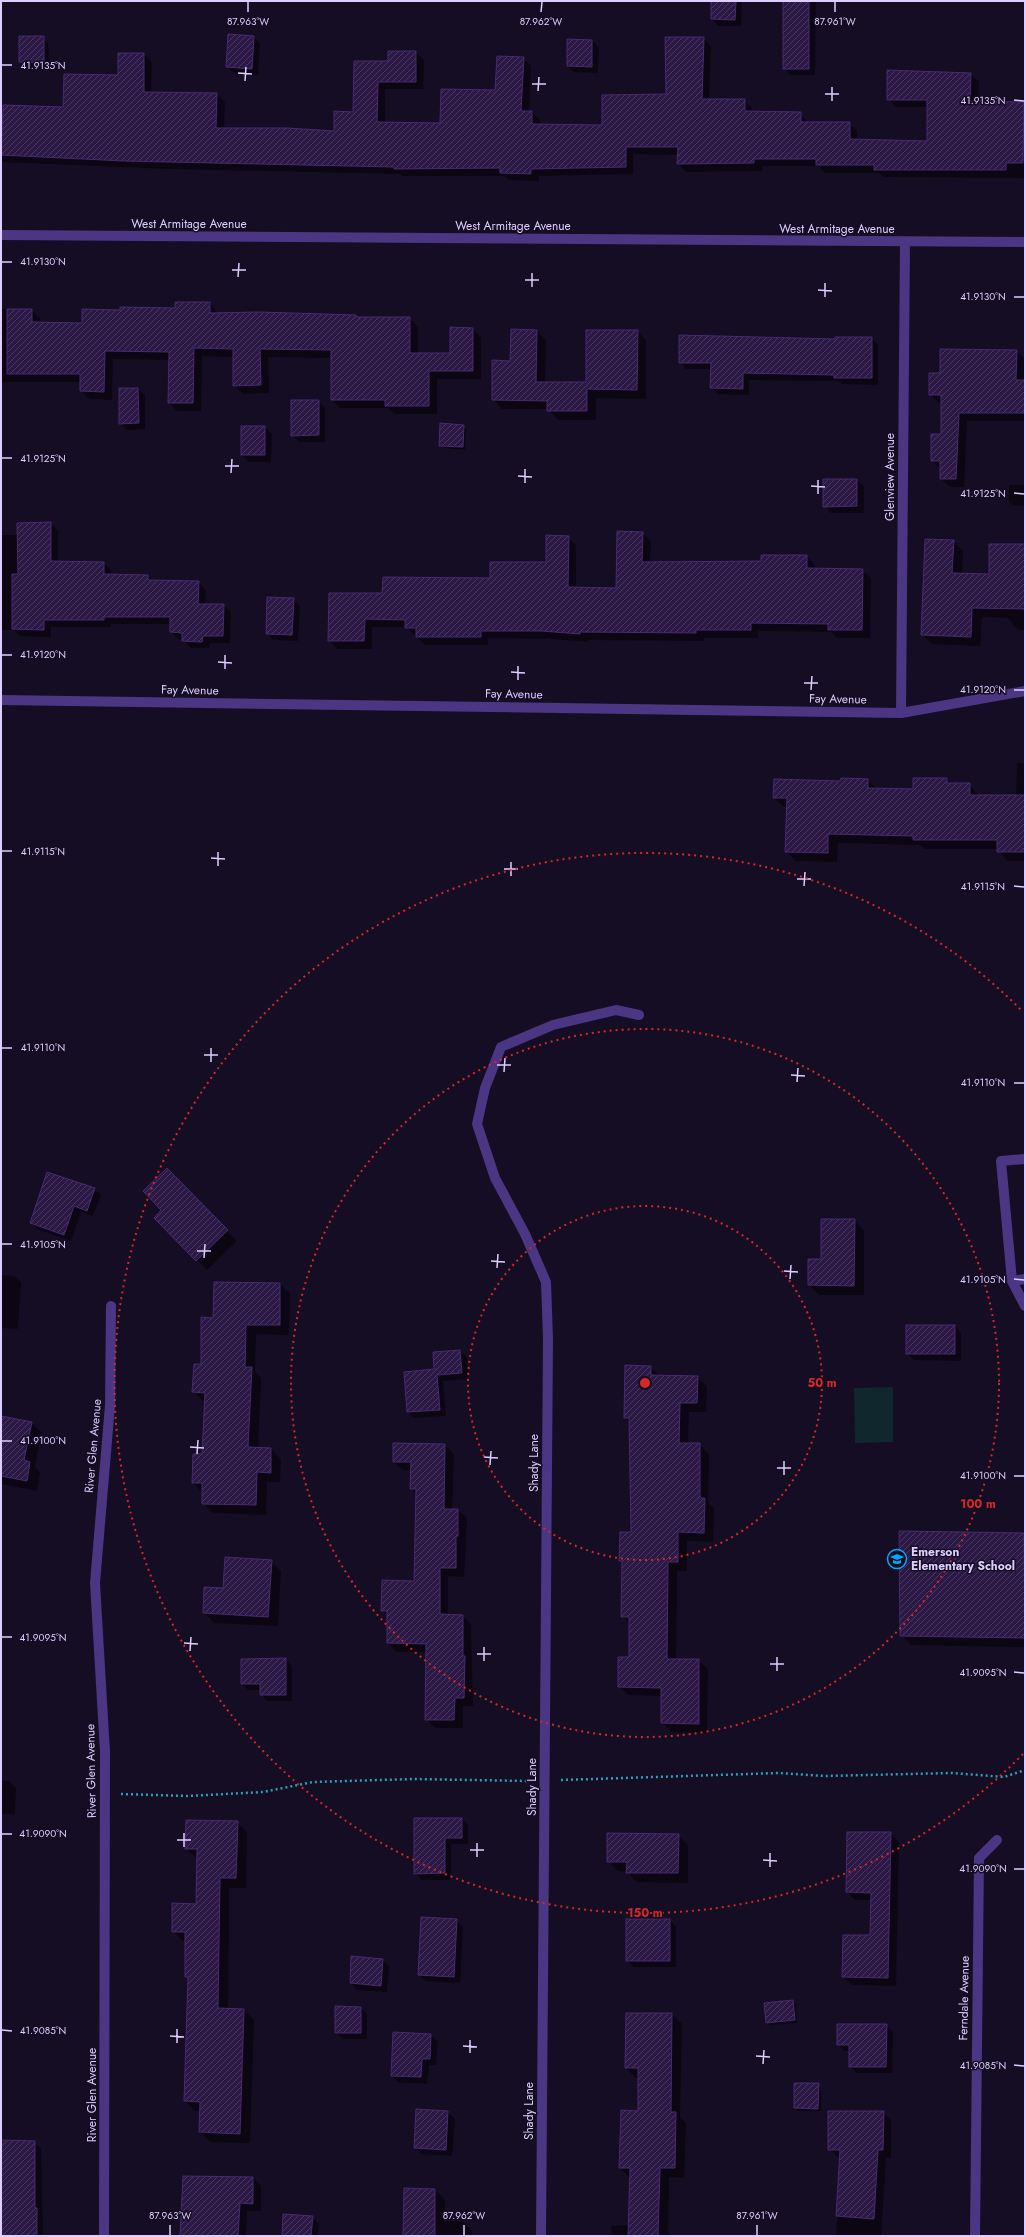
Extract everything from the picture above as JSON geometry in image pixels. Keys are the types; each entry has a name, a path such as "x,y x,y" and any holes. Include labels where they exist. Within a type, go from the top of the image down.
{"street":[{"name":"West Armitage Avenue","path":"1,235 1025,242"},
{"name":"Glenview Avenue","path":"901,713 905,242"},
{"name":"Fay Avenue","path":"1,700 901,713 1025,691"},
{"name":"Shady Lane","path":"541,2236 548,1339 546,1282 525,1234 495,1178 477,1124 485,1088 502,1047 553,1025 616,1010 639,1015"},
{"path":"1025,1159 1001,1161 1012,1281 1025,1306"},
{"path":"1012,1281 1025,1279"},
{"name":"River Glen Avenue","path":"104,2236 106,1752 95,1583 110,1405 111,1306"},
{"name":"Ferndale Avenue","path":"975,2236 979,1858 997,1840"}],"path":[{"path":"105,1794 188,1796 264,1792 313,1782 414,1779 545,1780 779,1773 825,1776 952,1772 1004,1778 1025,1770"}],"green space":[{"path":"893,1387 893,1442 855,1443 854,1388"}],"building":[{"path":"711,1 736,1 735,20 711,19"},
{"path":"783,1 809,1 809,69 783,69"},
{"path":"228,34 254,36 252,69 226,67"},
{"path":"19,36 44,36 44,63 19,62"},
{"path":"665,37 704,37 702,99 745,99 745,111 801,112 801,122 850,122 850,139 927,141 927,100 887,100 887,70 971,73 970,101 1024,102 1023,163 1006,163 1006,170 874,170 874,165 816,165 816,159 754,159 754,163 677,164 678,147 626,147 626,167 531,169 531,174 500,173 500,168 394,169 394,167 124,161 1,155 3,105 63,107 64,74 118,75 118,53 144,53 144,92 217,93 216,128 287,128 334,131 334,111 353,112 354,61 388,61 388,51 416,51 416,82 378,82 377,122 440,123 441,89 495,90 497,56 524,57 521,111 532,111 532,124 602,125 602,95 666,94"},
{"path":"567,39 592,40 592,67 567,66"},
{"path":"175,302 210,302 210,313 259,312 356,315 356,317 410,317 410,353 450,353 450,327 473,328 473,371 429,371 429,406 385,406 385,400 331,400 331,350 260,349 261,385 233,386 233,349 194,348 193,403 168,403 169,352 105,351 104,392 80,391 80,374 7,374 7,309 32,309 32,322 82,323 82,309 120,310 120,307 175,308"},
{"path":"511,329 537,330 536,382 586,382 586,330 638,330 637,390 587,389 587,411 547,411 547,401 492,400 492,360 510,361"},
{"path":"679,335 835,339 835,337 872,337 872,378 834,378 834,375 743,373 743,389 710,388 711,363 679,363"},
{"path":"940,349 1017,350 1016,380 1025,380 1025,413 959,413 956,479 940,479 940,461 931,461 931,434 941,434 941,395 929,395 929,373 940,373"},
{"path":"119,388 138,388 139,423 119,424"},
{"path":"291,400 319,400 319,435 291,436"},
{"path":"440,423 464,425 463,447 439,446"},
{"path":"241,426 265,426 265,455 241,455"},
{"path":"823,479 857,479 857,506 823,507"},
{"path":"51,522 51,561 104,562 104,574 148,575 148,580 199,581 198,604 224,604 223,636 203,636 202,642 182,641 182,633 170,632 170,617 104,617 104,620 44,620 44,630 12,629 12,574 18,574 17,523"},
{"path":"617,531 643,532 642,562 761,561 761,555 807,555 807,568 863,569 862,630 828,630 828,624 751,623 751,630 696,630 696,633 580,632 580,634 542,631 481,631 481,637 416,637 416,628 405,628 405,620 365,619 364,641 328,641 329,593 382,593 383,577 490,578 490,562 546,562 546,535 569,536 568,587 616,588"},
{"path":"925,539 954,540 952,573 989,574 989,544 1025,544 1025,609 972,608 971,637 921,635"},
{"path":"267,597 294,598 292,635 266,634"},
{"path":"841,778 868,779 868,788 913,789 913,778 947,778 947,783 970,783 970,795 1025,795 1025,852 997,852 997,840 913,840 913,836 828,834 828,853 785,852 787,798 773,798 774,779 840,781"},
{"path":"167,1168 228,1230 196,1261 154,1218 161,1210 143,1191"},
{"path":"47,1172 95,1188 87,1211 74,1206 64,1235 30,1223"},
{"path":"821,1219 855,1219 854,1286 808,1285 808,1259 821,1259"},
{"path":"214,1282 280,1283 280,1325 246,1325 245,1367 252,1367 248,1447 271,1448 271,1473 257,1472 256,1505 202,1504 202,1483 192,1483 193,1454 202,1454 205,1393 192,1392 194,1364 201,1364 201,1317 213,1318"},
{"path":"906,1325 955,1325 955,1354 906,1354"},
{"path":"460,1350 462,1373 437,1375 440,1410 407,1412 404,1372 434,1369 433,1352"},
{"path":"625,1365 651,1366 651,1375 698,1376 697,1403 680,1403 679,1443 700,1443 700,1498 705,1498 704,1533 678,1532 678,1562 668,1562 667,1659 699,1659 699,1724 661,1723 661,1688 618,1687 618,1657 629,1657 629,1617 621,1617 622,1561 619,1561 620,1532 631,1532 629,1418 624,1418"},
{"path":"1,1416 32,1422 24,1460 30,1462 27,1481 1,1476"},
{"path":"393,1443 445,1444 444,1509 458,1509 458,1536 456,1536 456,1568 440,1568 440,1614 463,1615 463,1656 465,1656 464,1698 455,1698 454,1720 425,1720 426,1644 387,1643 387,1611 381,1611 382,1580 414,1581 416,1489 410,1489 411,1462 393,1462"},
{"path":"899,1531 1024,1533 1025,1638 900,1636"},
{"path":"225,1557 272,1560 268,1617 203,1613 204,1587 223,1588"},
{"path":"286,1658 286,1695 260,1695 260,1684 241,1684 241,1659"},
{"path":"414,1818 462,1818 462,1838 445,1838 445,1873 414,1874"},
{"path":"186,1820 238,1821 236,1878 220,1878 218,2008 244,2009 240,2134 199,2132 200,2102 184,2101 188,1977 185,1977 185,1932 172,1932 172,1903 196,1904 197,1849 185,1849"},
{"path":"847,1832 891,1832 888,1978 842,1977 843,1935 870,1935 871,1893 846,1892"},
{"path":"607,1833 679,1834 678,1873 626,1873 627,1862 607,1862"},
{"path":"421,1917 457,1919 454,1977 418,1975"},
{"path":"626,1919 670,1919 670,1961 626,1961"},
{"path":"351,1956 383,1959 381,1986 350,1983"},
{"path":"793,2000 795,2020 766,2023 764,2003"},
{"path":"335,2006 361,2007 361,2033 335,2033"},
{"path":"626,2013 672,2013 671,2112 676,2112 675,2168 660,2168 658,2236 628,2236 630,2168 619,2168 621,2110 638,2111 638,2068 625,2068"},
{"path":"837,2024 887,2024 886,2067 849,2067 849,2045 837,2045"},
{"path":"393,2032 431,2034 430,2059 422,2059 421,2077 391,2076"},
{"path":"794,2083 819,2083 818,2109 794,2108"},
{"path":"416,2109 448,2111 446,2150 414,2148"},
{"path":"828,2111 884,2111 883,2150 878,2150 874,2219 836,2216 840,2150 828,2150"},
{"path":"1,2140 35,2141 35,2208 37,2208 37,2236 1,2236"},
{"path":"183,2176 253,2177 253,2204 240,2203 238,2236 180,2236"},
{"path":"404,2188 435,2189 435,2236 403,2236"},
{"path":"283,2214 313,2216 311,2236 282,2236"}],"place":[{"name":"Emerson Elementary School","path":"897,1559"}]}
